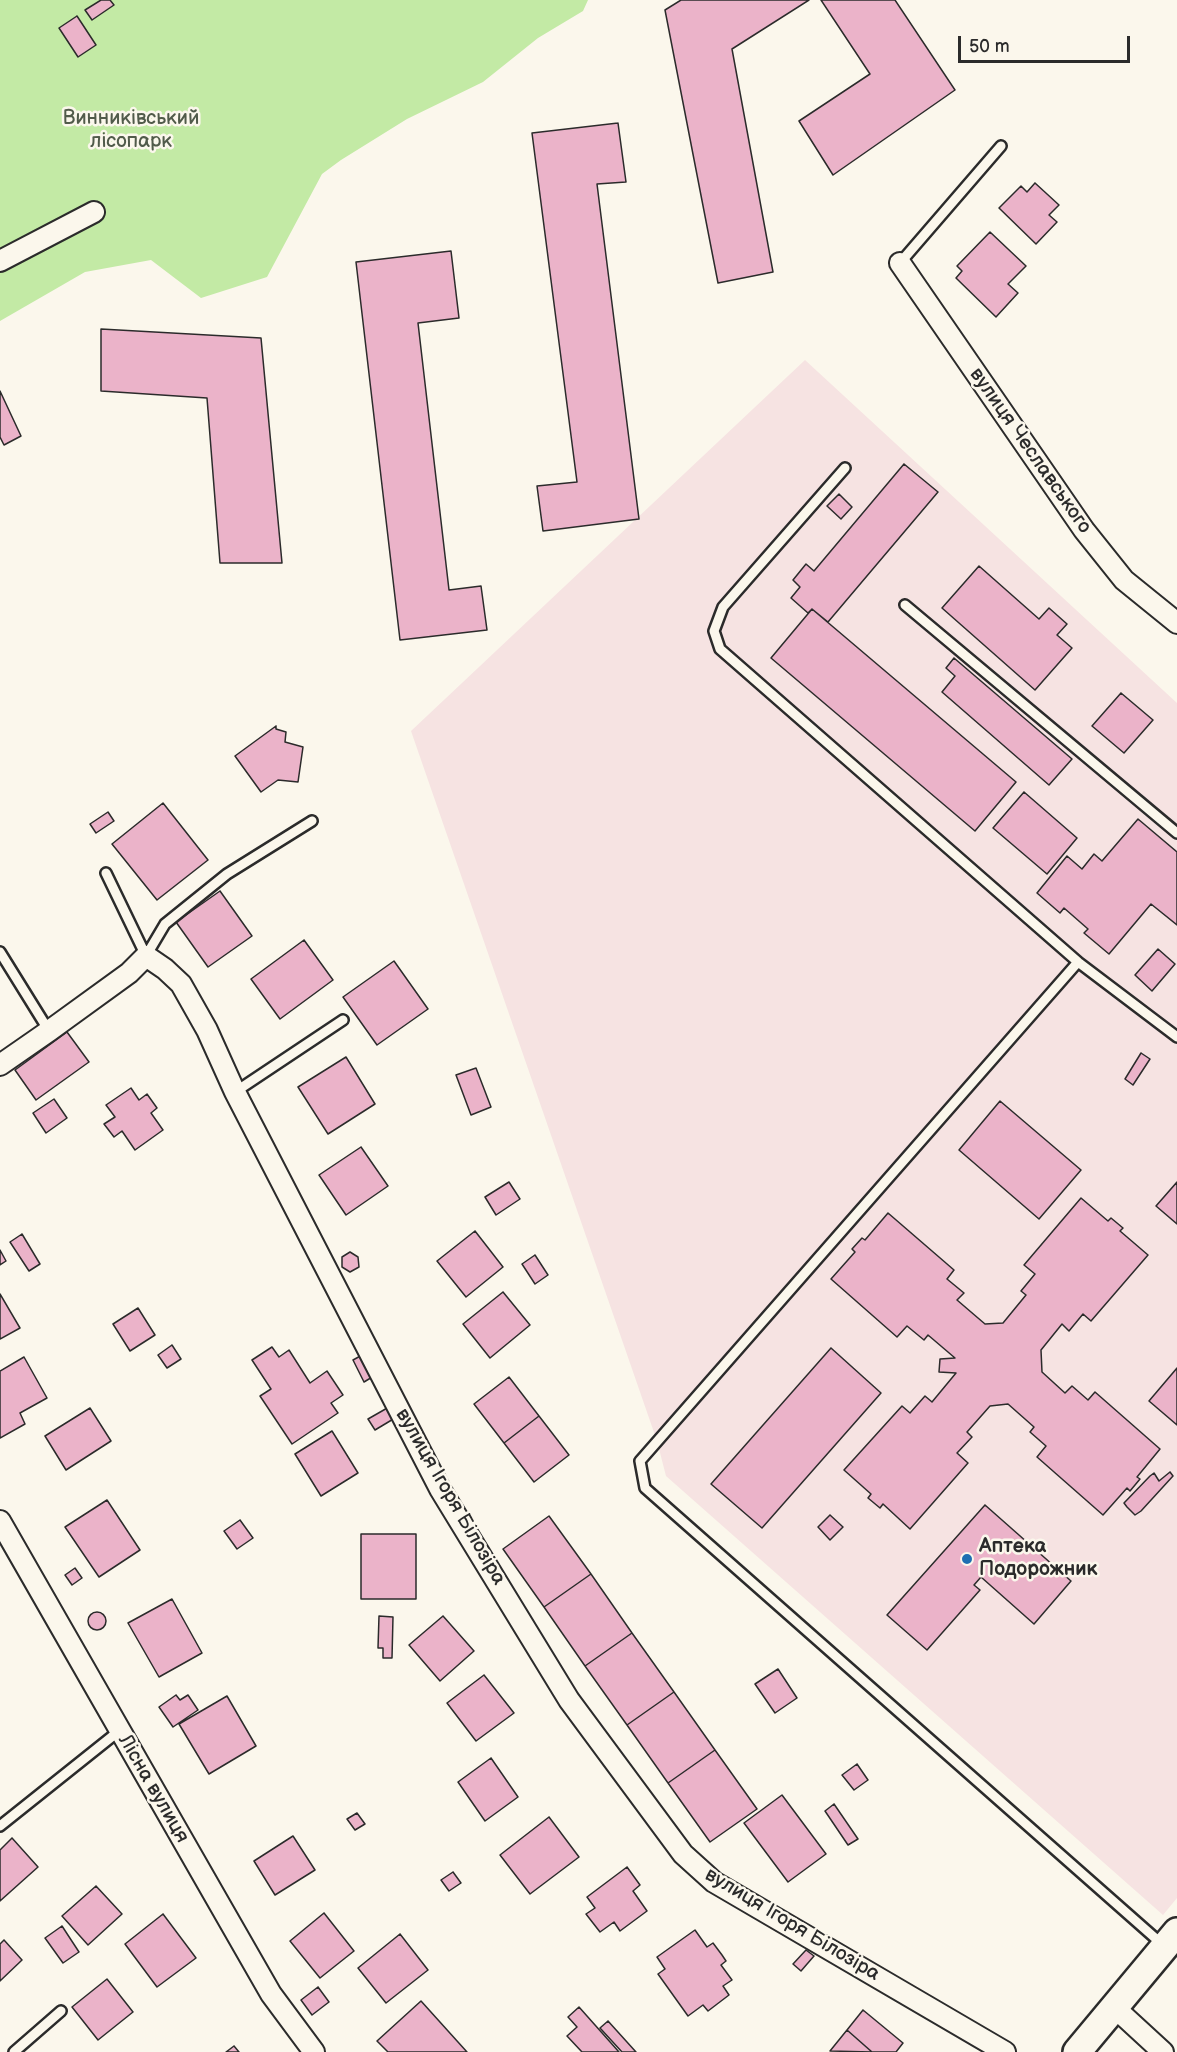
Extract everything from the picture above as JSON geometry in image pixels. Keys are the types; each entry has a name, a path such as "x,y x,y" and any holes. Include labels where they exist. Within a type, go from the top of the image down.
{"main road":[{"path":"1077,2052 1171,1939"}],"street":[{"path":"0,261 94,212"},
{"name":"вулиця Чеславського","path":"900,263 1084,530 1124,580 1177,623"},
{"path":"0,1065 129,973 146,956"},
{"name":"вулиця Ігоря Білозіра","path":"146,956 181,984 207,1030 235,1092 440,1489 569,1700 683,1854 714,1882 1005,2052"},
{"name":"Лісна вулиця","path":"0,1521 271,1994 314,2052"},
{"path":"1114,2007 1163,2052"}],"lane":[{"path":"900,263 1001,146"},
{"path":"845,468 723,607 714,631 720,649 1078,962 1177,1036"},
{"path":"905,604 1177,833"},
{"path":"146,956 165,924 227,874 312,821"},
{"path":"106,873 146,956"},
{"path":"0,952 49,1031"},
{"path":"1078,962 640,1461 645,1488 1171,1939"},
{"path":"235,1092 343,1020"},
{"path":"0,1826 119,1731"},
{"path":"14,2052 61,2012"}],"shaded area":[{"path":"805,360 1177,703 1177,1898 1163,1915 666,1476 657,1441 411,731"}],"green space":[{"name":"Винниківський лісопарк","path":"0,0 588,0 583,11 538,38 483,82 407,119 322,174 267,277 201,298 151,260 85,272 0,321"}],"building":[{"path":"101,0 110,0 114,5 92,20 85,10"},
{"path":"681,0 809,0 732,49 773,272 718,283 665,10"},
{"path":"821,0 895,0 955,90 833,175 799,121 870,74"},
{"path":"77,16 96,45 78,57 59,28"},
{"path":"618,123 626,182 597,184 639,519 543,531 537,486 577,482 532,133"},
{"path":"1035,183 1059,205 1049,215 1057,222 1036,244 999,208 1021,186 1027,192"},
{"path":"990,232 1026,266 1008,284 1018,293 996,317 956,278 962,271 957,266"},
{"path":"451,251 459,318 418,323 449,590 481,586 487,630 400,640 356,262"},
{"path":"101,329 261,338 282,563 220,563 207,398 101,391"},
{"path":"0,391 21,436 4,445 0,437"},
{"path":"904,464 938,492 828,622 812,609 808,613 791,598 800,587 793,580 806,564 814,571"},
{"path":"839,494 852,507 841,519 827,506"},
{"path":"979,566 1039,619 1049,608 1067,624 1057,635 1072,648 1035,690 942,608"},
{"path":"812,609 1016,782 975,831 771,658"},
{"path":"954,658 1072,759 1049,785 942,692 955,676 946,668"},
{"path":"1121,693 1153,720 1124,753 1092,726"},
{"path":"276,726 276,729 286,732 285,742 303,747 298,782 278,780 261,792 235,756"},
{"path":"1024,792 1077,838 1047,874 993,828"},
{"path":"163,803 208,860 157,900 112,844"},
{"path":"108,812 114,821 96,833 90,824"},
{"path":"1138,819 1177,852 1177,925 1151,904 1109,954 1084,933 1088,929 1064,908 1060,913 1037,893 1067,856 1082,869 1094,854 1102,861"},
{"path":"220,891 252,936 208,967 176,922"},
{"path":"304,940 333,980 280,1019 251,979"},
{"path":"1158,949 1175,964 1152,991 1135,975"},
{"path":"394,961 428,1009 377,1045 343,997"},
{"path":"67,1032 89,1062 36,1100 15,1070"},
{"path":"1141,1053 1150,1059 1133,1085 1125,1079"},
{"path":"346,1057 375,1104 328,1134 298,1087"},
{"path":"476,1068 491,1107 471,1115 456,1075"},
{"path":"131,1088 139,1100 147,1094 157,1108 151,1113 163,1130 135,1150 122,1131 114,1137 104,1124 115,1117 106,1105"},
{"path":"54,1099 67,1118 46,1133 33,1113"},
{"path":"1000,1101 1081,1170 1039,1219 959,1150"},
{"path":"361,1147 388,1186 346,1215 319,1175"},
{"path":"509,1182 520,1199 496,1215 485,1197"},
{"path":"1177,1182 1177,1224 1156,1206"},
{"path":"1081,1198 1108,1221 1111,1218 1123,1228 1120,1231 1148,1255 1091,1321 1083,1314 1069,1331 1062,1324 1041,1350 1042,1372 1065,1393 1072,1386 1088,1400 1095,1392 1160,1449 1137,1477 1140,1479 1130,1491 1127,1488 1103,1515 1037,1457 1046,1446 1030,1432 1034,1427 1008,1404 990,1406 967,1432 972,1437 957,1453 968,1463 910,1529 883,1504 880,1508 868,1498 871,1494 844,1470 902,1406 910,1413 925,1396 932,1402 956,1373 939,1372 940,1359 955,1358 928,1335 924,1340 907,1326 897,1337 831,1279 855,1252 852,1249 862,1238 865,1240 888,1213 954,1270 947,1279 964,1293 957,1300 985,1324 1003,1323 1026,1295 1021,1291 1035,1274 1024,1265"},
{"path":"475,1231 503,1267 466,1297 437,1261"},
{"path":"22,1234 40,1264 29,1271 10,1242"},
{"path":"0,1250 6,1261 0,1265"},
{"path":"350,1252 358,1257 359,1267 350,1272 342,1267 342,1257"},
{"path":"535,1255 548,1275 535,1284 522,1264"},
{"path":"503,1292 530,1325 490,1358 463,1324"},
{"path":"0,1294 20,1328 0,1339"},
{"path":"138,1308 155,1335 130,1351 113,1324"},
{"path":"172,1345 181,1359 167,1368 158,1355"},
{"path":"272,1347 279,1357 289,1350 310,1383 327,1371 343,1395 331,1403 338,1413 292,1444 260,1396 271,1389 252,1360"},
{"path":"831,1348 881,1393 762,1528 711,1484"},
{"path":"364,1354 374,1376 364,1382 353,1360"},
{"path":"24,1357 47,1398 20,1413 25,1424 0,1438 0,1371"},
{"path":"1177,1368 1177,1425 1149,1401"},
{"path":"509,1377 539,1416 504,1443 474,1404"},
{"path":"389,1407 395,1418 375,1430 368,1419"},
{"path":"90,1408 111,1441 66,1470 45,1436"},
{"path":"539,1416 569,1455 534,1482 504,1443"},
{"path":"332,1431 358,1473 321,1496 295,1454"},
{"path":"1170,1472 1173,1476 1141,1511 1135,1515 1124,1503 1154,1473 1159,1481"},
{"path":"107,1500 140,1550 99,1577 65,1527"},
{"path":"985,1505 1071,1581 1034,1624 981,1577 974,1585 980,1590 927,1650 887,1615"},
{"path":"830,1515 843,1527 830,1540 818,1527"},
{"path":"549,1516 591,1574 544,1607 503,1549"},
{"path":"240,1520 253,1538 237,1549 224,1531"},
{"path":"361,1534 416,1534 416,1599 361,1599"},
{"path":"75,1568 82,1578 72,1585 65,1575"},
{"path":"591,1574 632,1633 585,1666 544,1607"},
{"path":"172,1599 202,1653 159,1677 128,1623"},
{"path":"97,1612 103,1615 106,1621 103,1627 97,1630 91,1627 88,1621 91,1615"},
{"path":"379,1616 393,1617 392,1658 383,1658 383,1648 378,1648"},
{"path":"443,1616 474,1651 440,1681 409,1645"},
{"path":"632,1633 674,1692 627,1725 585,1666"},
{"path":"778,1669 797,1698 775,1713 755,1684"},
{"path":"484,1675 514,1713 476,1741 447,1703"},
{"path":"674,1692 715,1750 668,1783 627,1725"},
{"path":"176,1695 180,1700 188,1695 198,1710 173,1727 159,1707"},
{"path":"227,1696 256,1746 209,1774 179,1724"},
{"path":"715,1750 757,1809 710,1842 668,1783"},
{"path":"491,1758 518,1797 485,1821 458,1782"},
{"path":"857,1764 868,1780 854,1790 842,1775"},
{"path":"782,1795 826,1854 788,1882 744,1823"},
{"path":"834,1804 858,1839 848,1845 825,1811"},
{"path":"357,1813 365,1824 355,1830 347,1819"},
{"path":"549,1817 579,1857 530,1894 500,1855"},
{"path":"293,1836 315,1870 275,1895 254,1861"},
{"path":"12,1838 38,1867 0,1901 0,1850"},
{"path":"627,1867 640,1885 633,1891 647,1911 620,1931 614,1922 600,1932 586,1914 595,1908 587,1897"},
{"path":"453,1872 461,1883 449,1891 441,1880"},
{"path":"96,1886 122,1914 88,1945 62,1916"},
{"path":"324,1913 354,1951 320,1978 290,1941"},
{"path":"163,1914 196,1958 157,1987 125,1944"},
{"path":"62,1926 79,1952 63,1963 45,1938"},
{"path":"695,1930 707,1947 713,1943 722,1955 726,1961 721,1965 732,1980 723,1986 729,1995 708,2011 703,2005 688,2016 658,1974 665,1969 657,1957"},
{"path":"400,1934 428,1970 386,2003 358,1968"},
{"path":"4,1940 22,1960 0,1981 0,1944"},
{"path":"806,1950 814,1956 801,1971 793,1964"},
{"path":"107,1979 133,2012 98,2040 72,2007"},
{"path":"318,1987 329,2002 312,2015 301,2000"},
{"path":"421,2001 467,2052 388,2052 377,2041"},
{"path":"579,2007 619,2052 582,2052 567,2036 577,2027 568,2017"},
{"path":"863,2010 903,2043 896,2052 872,2052 847,2030"},
{"path":"608,2021 636,2052 622,2052 600,2028"},
{"path":"847,2030 872,2052 830,2051"},
{"path":"234,2046 239,2052 226,2052"}],"place":[{"name":"Аптека Подорожник","path":"967,1559"}]}
